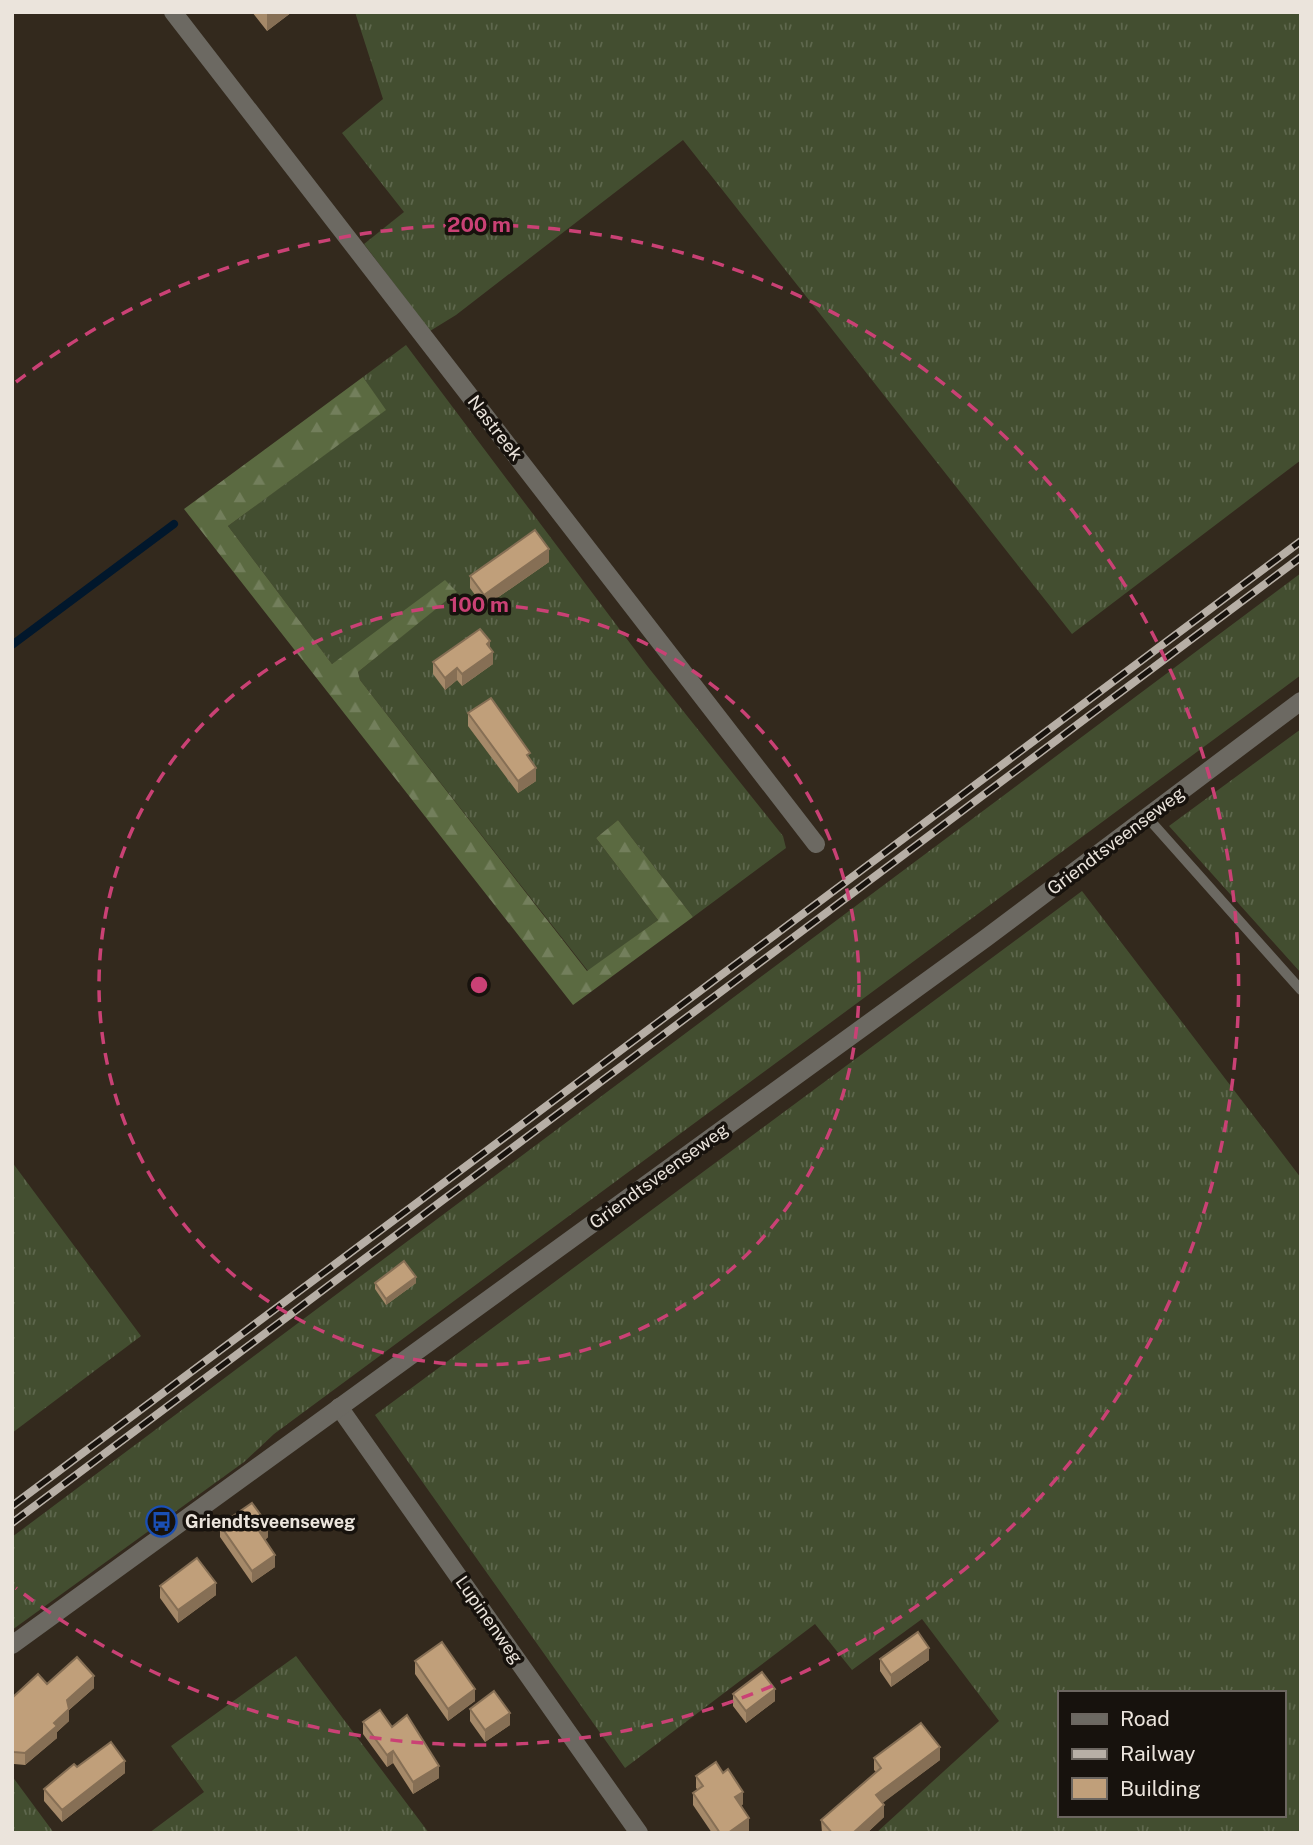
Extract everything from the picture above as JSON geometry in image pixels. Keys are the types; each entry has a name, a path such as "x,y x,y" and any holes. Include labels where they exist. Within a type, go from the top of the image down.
{"street":[{"name":"Nastreek","path":"173,12 817,844"},
{"name":"Griendtsveenseweg","path":"12,1645 986,938 1301,701"},
{"name":"Lupinenweg","path":"339,1408 639,1833"}],"lane":[{"path":"1147,817 1301,990"}],"green space":[{"path":"355,12 1301,12 1301,460 1072,634 683,140 456,315 430,331 364,244 404,212 342,133 383,99"},
{"path":"406,345 648,667 783,836 786,848 693,917 618,820 596,838 658,920 588,971 360,680 358,672 456,592 370,638 332,664 228,526 385,410 363,377"},
{"path":"363,377 386,410 228,526 332,664 445,580 457,592 358,672 360,680 587,971 658,920 596,838 618,820 693,917 573,1005 184,509"},
{"path":"1301,573 1301,675 274,1434 244,1462 12,1630 12,1537"},
{"path":"1301,729 1301,973 1169,826"},
{"path":"1082,891 1301,1178 1301,1833 876,1833 999,1721 922,1619 852,1670 815,1624 625,1768 375,1415"},
{"path":"12,1162 141,1336 12,1433"},
{"path":"296,1656 429,1833 149,1833 204,1792 171,1746"},
{"path":"12,1776 54,1833 12,1833"}],"building":[{"path":"535,530 549,549 484,595 470,576"},
{"path":"480,629 490,641 487,644 493,652 462,674 457,668 445,678 433,662"},
{"path":"491,698 530,753 527,755 536,768 518,781 468,713"},
{"path":"404,1261 416,1277 386,1299 375,1283"},
{"path":"252,1503 268,1525 259,1531 275,1555 252,1571 220,1525"},
{"path":"197,1558 216,1583 178,1610 160,1586"},
{"path":"918,1632 929,1648 891,1675 880,1659"},
{"path":"442,1642 475,1689 448,1709 415,1661"},
{"path":"77,1657 94,1676 67,1700 69,1709 54,1723 57,1726 25,1753 12,1751 12,1698 38,1674 47,1684"},
{"path":"762,1672 775,1689 746,1711 733,1694"},
{"path":"494,1691 510,1713 485,1730 470,1709"},
{"path":"380,1710 392,1727 407,1715 439,1766 413,1782 393,1751 387,1755 363,1722"},
{"path":"921,1723 940,1747 876,1795 884,1805 853,1833 832,1833 821,1820 881,1768 874,1758"},
{"path":"111,1742 125,1761 62,1810 44,1789 74,1764 77,1767"},
{"path":"716,1762 723,1773 728,1769 743,1792 735,1797 749,1818 728,1833 720,1833 693,1793 703,1786 696,1776"}],"waterway":[{"path":"12,645 174,524"}],"railway":[{"path":"12,1506 1301,541"},
{"path":"12,1523 1301,557"}],"place":[{"name":"Griendtsveenseweg","path":"162,1522"}]}
